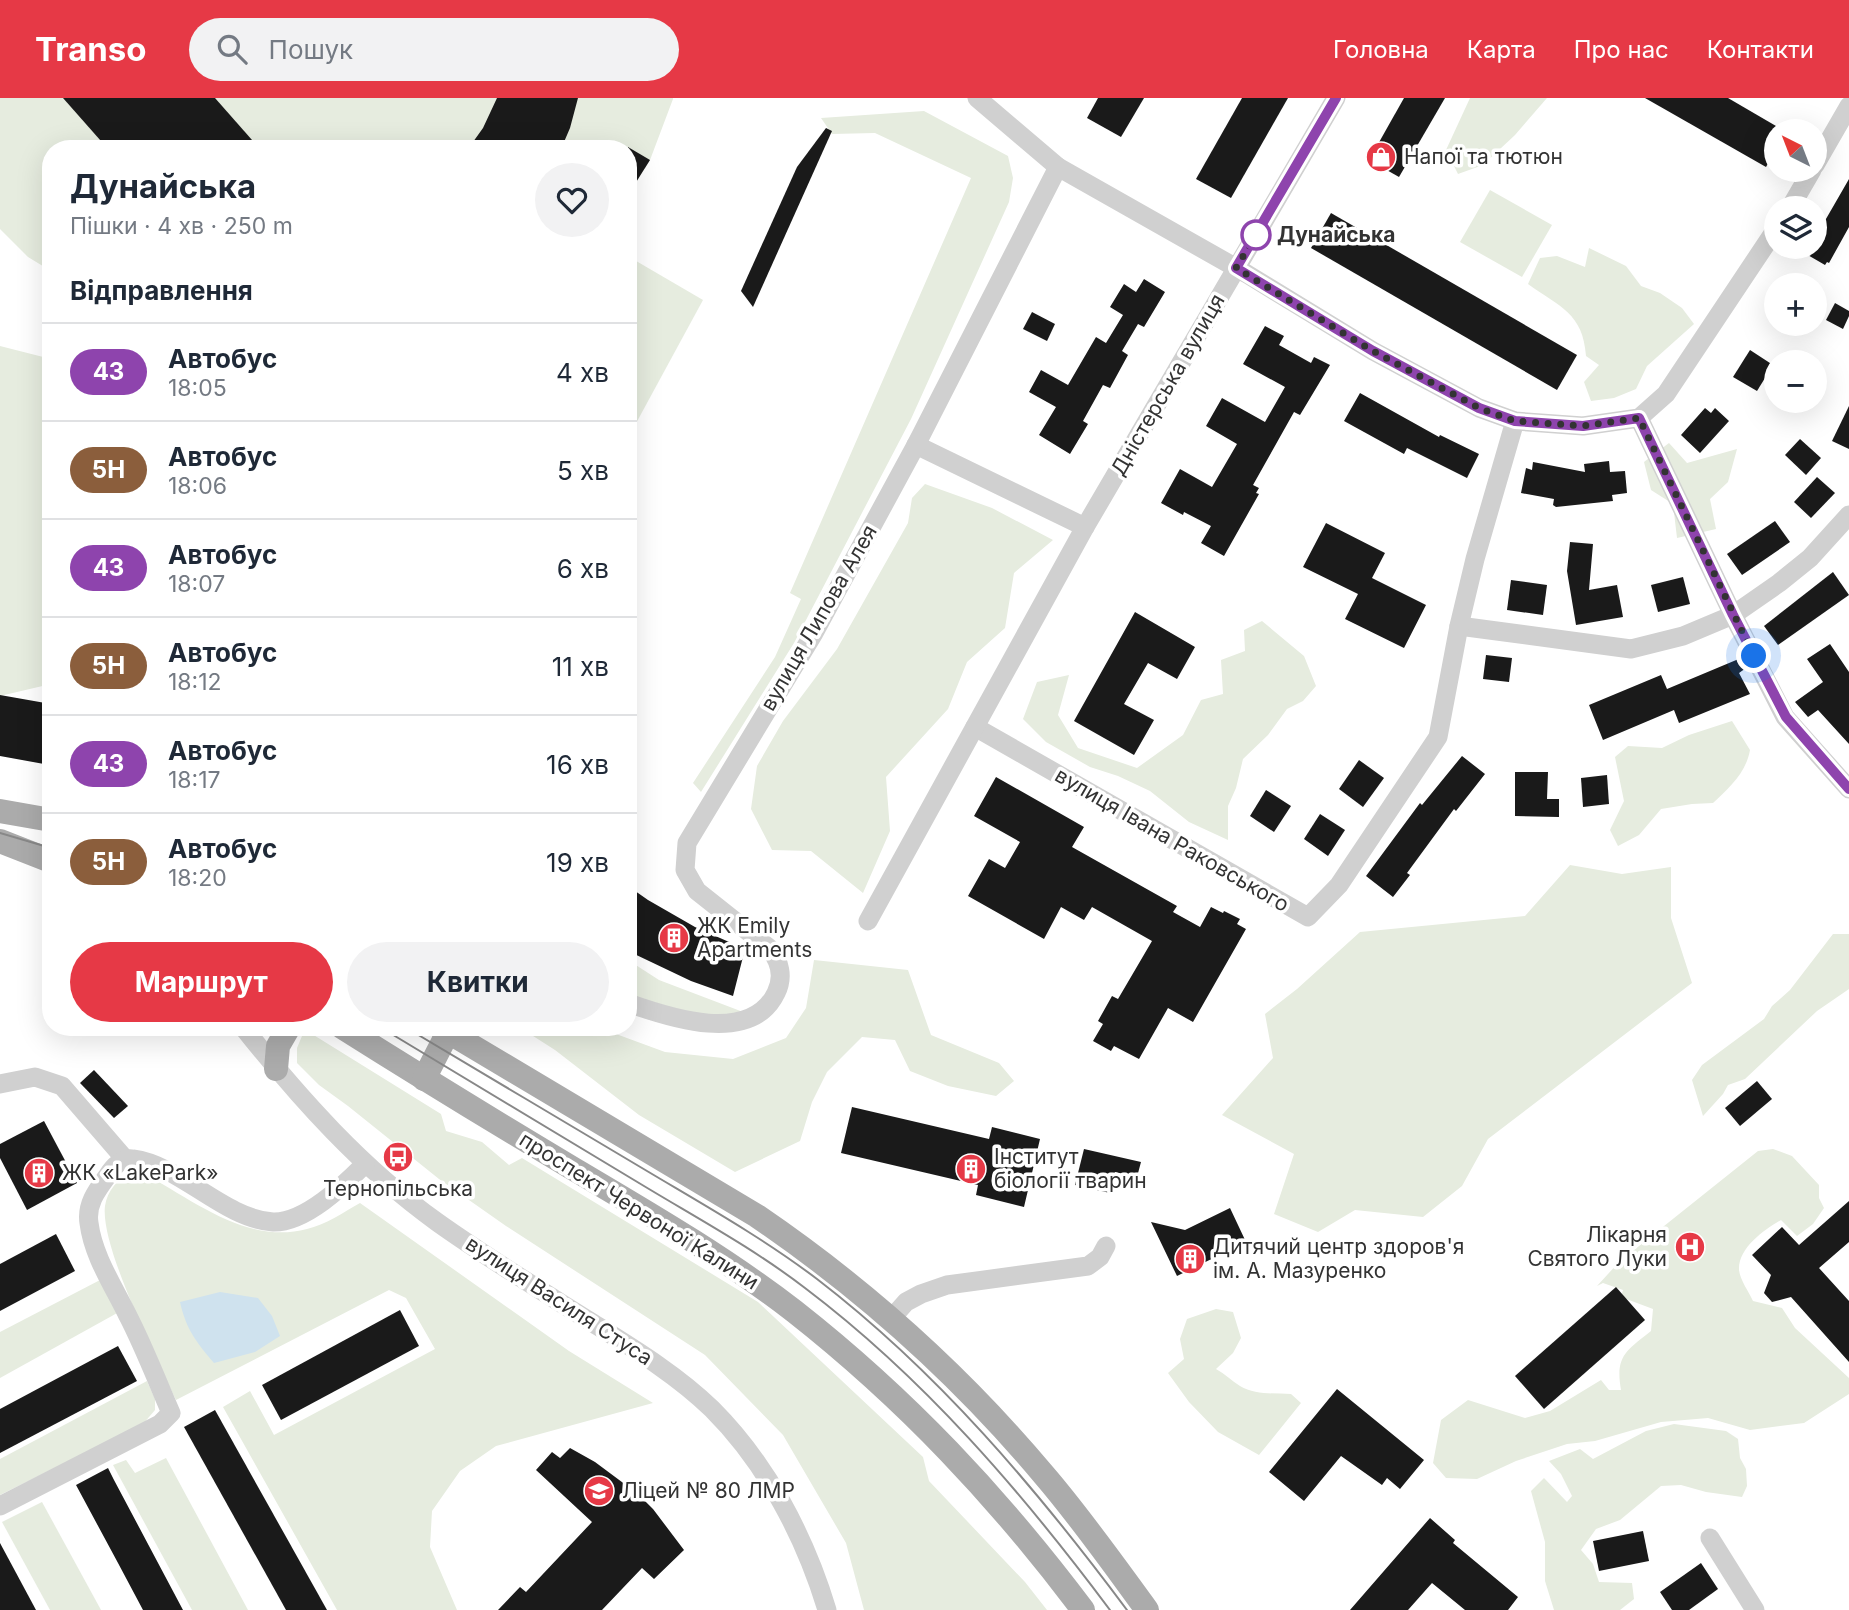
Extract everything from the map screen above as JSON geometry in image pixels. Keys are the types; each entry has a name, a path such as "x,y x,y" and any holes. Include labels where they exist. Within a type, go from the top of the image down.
{"main road":[{"path":"0,811 42,818"},
{"path":"0,841 42,858"},
{"path":"276,1069 278,1046 284,1036"},
{"name":"проспект Червоної Калини","path":"356,1036 657,1217 745,1276 843,1351 887,1390 989,1492 1083,1610"},
{"path":"424,1079 442,1036"},
{"path":"454,1036 757,1216 802,1247 891,1319 999,1424 1043,1473 1147,1610"}],"street":[{"path":"977,98 1058,167 1441,389 1479,408 1515,421 1583,426 1639,418 1666,394 1764,247"},
{"name":"Дністерська вулиця","path":"868,921 1085,527 1336,98"},
{"path":"1827,147 1847,116"},
{"name":"вулиця Липова Алея","path":"637,1006 700,1022 728,1023 751,1019 772,1003 781,975 777,957 761,939 697,891 685,870 687,843 814,633 916,444 1058,167"},
{"path":"1639,418 1733,615 1786,717 1849,789"},
{"path":"1515,421 1475,559 1459,626 1632,649 1683,636 1733,615 1810,558 1849,515"},
{"path":"916,444 1085,527"},
{"name":"вулиця Івана Раковського","path":"975,727 1308,917 1339,885 1438,737 1459,626"},
{"name":"вулиця Василя Стуса","path":"250,1036 276,1069 365,1164 436,1221 491,1260 631,1346 684,1385 712,1410 754,1459 788,1513 806,1549 827,1610"},
{"path":"0,1084 35,1077 62,1086 125,1159"},
{"path":"0,1506 160,1424 171,1413 130,1319 98,1256 89,1223 89,1209 93,1197 112,1170 125,1159 134,1159 167,1171 236,1210 274,1222 309,1211 334,1194 365,1164"},
{"path":"891,1319 906,1302 947,1285 1088,1266 1100,1257 1106,1246"},
{"path":"1710,1538 1755,1610"}],"shaded area":[{"path":"0,98 673,98 650,160 637,181 637,140 42,140 42,266 28,257 0,229"},
{"path":"1470,98 1547,98 1515,135 1483,165 1458,174 1446,150"},
{"path":"924,111 1008,156 1013,178 1009,202 911,419 794,643 701,792 693,783 775,657 801,599 790,593 971,178 875,133 832,134 821,118"},
{"path":"1490,190 1552,225 1522,277 1460,242"},
{"path":"1589,248 1626,266 1641,286 1660,293 1682,308 1694,324 1647,366 1636,389 1614,398 1591,401 1584,382 1599,365 1586,356 1584,342 1575,320 1528,284 1540,258 1557,256 1585,267"},
{"path":"637,262 703,300 637,421"},
{"path":"0,346 42,357 42,686 0,696"},
{"path":"1669,443 1687,463 1737,449 1728,482 1710,499 1716,529 1677,538 1673,504 1651,490 1644,462"},
{"path":"925,484 992,508 1053,540 1014,573 1005,628 967,662 948,709 886,777 890,831 863,893 811,851 772,850 751,809 757,766 783,721 837,649 908,523 912,498"},
{"path":"1262,621 1304,656 1316,686 1303,701 1287,709 1268,735 1243,759 1236,788 1228,806 1228,840 1189,822 1150,791 1090,767 1046,742 1023,719 1037,682 1069,675 1058,715 1078,748 1137,768 1183,735 1201,700 1223,694 1221,660 1245,651 1244,630"},
{"path":"1732,721 1750,750 1745,766 1731,786 1713,803 1661,809 1639,835 1618,846 1610,830 1624,801 1615,757 1628,746 1662,748 1689,735"},
{"path":"1570,865 1622,874 1671,867 1671,918 1692,983 1488,1139 1462,1186 1423,1217 1355,1210 1318,1232 1274,1214 1294,1154 1222,1115 1273,1058 1265,1014 1360,932 1525,916"},
{"path":"1833,934 1849,934 1849,989 1817,1011 1745,1079 1728,1085 1703,1116 1692,1080 1702,1065 1764,1019"},
{"path":"814,960 908,970 931,1035 999,1063 1014,1081 996,1096 948,1086 910,1071 895,1040 862,1037 827,1072 812,1102 800,1141 735,1172 639,1115 533,1036 621,1036 665,1052 733,1059 786,1038 806,1008"},
{"path":"637,966 659,980 751,1015 707,1019 637,1000"},
{"path":"302,1036 315,1036 441,1114 446,1131 482,1142 509,1165 522,1158 758,1302 923,1457 929,1481 1025,1582 1047,1610 864,1610 846,1543 783,1435 705,1355 506,1226 439,1179 319,1085 297,1063 297,1048"},
{"path":"1773,1149 1792,1156 1819,1185 1819,1198 1824,1208 1813,1224 1797,1236 1781,1220 1760,1234 1743,1254 1740,1274 1753,1301 1782,1308 1795,1328 1849,1378 1849,1394 1804,1423 1750,1430 1708,1418 1661,1422 1595,1441 1567,1444 1516,1461 1477,1479 1446,1478 1433,1463 1441,1420 1468,1400 1525,1418 1550,1411 1601,1380 1609,1390 1621,1390 1621,1362 1629,1349 1651,1331 1653,1309 1621,1297 1623,1290 1603,1283 1597,1286 1619,1262 1758,1151"},
{"path":"130,1172 143,1173 221,1217 263,1231 285,1232 314,1227 360,1203 569,1351 653,1403 496,1446 460,1471 432,1511 430,1547 457,1610 337,1610 223,1407 250,1391 274,1435 435,1349 406,1298 389,1290 176,1400 120,1274 106,1224 105,1206 108,1195 117,1182"},
{"path":"102,1279 119,1312 0,1378 0,1332"},
{"path":"1216,1309 1233,1312 1241,1338 1233,1353 1216,1369 1246,1389 1291,1394 1301,1403 1259,1455 1218,1432 1189,1402 1168,1373 1184,1359 1180,1339 1187,1319"},
{"path":"147,1381 155,1399 155,1410 143,1424 0,1495 0,1459"},
{"path":"1674,1424 1726,1431 1738,1439 1740,1458 1746,1469 1747,1486 1742,1497 1681,1485 1661,1486 1620,1520 1596,1529 1581,1550 1593,1564 1599,1582 1632,1583 1634,1599 1620,1610 1554,1610 1545,1581 1545,1542 1531,1491 1544,1478 1567,1502 1572,1496 1561,1474 1549,1461 1580,1449 1593,1459 1646,1431"},
{"path":"166,1458 248,1610 192,1610 113,1465 126,1460 135,1473"},
{"path":"42,1502 101,1610 50,1610 2,1522"}],"water":[{"path":"220,1292 258,1298 272,1316 280,1336 255,1352 214,1363 192,1335 180,1302"}],"building":[{"path":"63,98 215,98 252,140 100,140"},
{"path":"497,98 578,98 565,140 474,140"},
{"path":"1098,98 1144,98 1121,137 1087,118"},
{"path":"1242,98 1288,98 1231,198 1196,179"},
{"path":"1404,98 1445,98 1399,177 1369,160"},
{"path":"1645,98 1728,98 1764,119 1764,166"},
{"path":"826,128 832,131 753,307 741,291 797,167"},
{"path":"637,152 650,160 637,181"},
{"path":"1849,179 1849,227 1829,263 1825,265 1815,259 1827,259 1827,217"},
{"path":"1331,213 1577,355 1557,390 1311,248"},
{"path":"1144,279 1165,292 1144,327 1138,324 1122,351 1128,355 1110,388 1103,385 1083,421 1088,424 1070,454 1039,435 1056,407 1029,392 1041,370 1068,385 1096,337 1106,343 1123,315 1110,307 1124,284 1136,292"},
{"path":"1835,303 1849,311 1843,329 1827,318"},
{"path":"1032,312 1055,324 1047,341 1023,329"},
{"path":"1265,326 1284,336 1279,345 1311,363 1314,357 1330,365 1300,415 1294,412 1253,485 1259,488 1256,493 1259,494 1224,556 1201,543 1211,526 1161,503 1180,469 1212,487 1237,444 1206,426 1222,398 1265,422 1285,387 1243,364"},
{"path":"1750,350 1764,359 1764,380 1757,391 1733,377"},
{"path":"1360,393 1439,437 1440,435 1479,454 1467,478 1407,448 1404,454 1344,421"},
{"path":"1849,406 1849,449 1832,441"},
{"path":"1705,408 1711,413 1715,408 1729,421 1700,453 1681,435"},
{"path":"1800,439 1821,458 1806,475 1785,455"},
{"path":"1609,461 1610,472 1625,471 1627,493 1612,495 1613,501 1556,507 1553,505 1554,499 1521,493 1526,468 1532,470 1533,462 1585,472 1584,464"},
{"path":"1817,477 1835,493 1811,518 1794,502"},
{"path":"1775,521 1790,542 1742,575 1727,554"},
{"path":"1326,523 1385,553 1372,578 1426,605 1404,648 1345,619 1358,594 1303,567"},
{"path":"1570,542 1593,544 1589,590 1617,585 1623,617 1576,625 1567,571"},
{"path":"1833,572 1849,595 1778,645 1764,626"},
{"path":"1683,577 1690,604 1658,612 1651,585"},
{"path":"1511,580 1547,585 1543,615 1507,610"},
{"path":"1135,612 1195,647 1177,679 1148,663 1124,704 1154,720 1134,755 1074,721"},
{"path":"1830,644 1849,672 1849,744 1818,710 1808,717 1795,702 1823,682 1807,659"},
{"path":"1486,655 1512,658 1509,682 1483,679"},
{"path":"1741,658 1746,668 1739,673 1750,694 1679,723 1674,710 1603,740 1589,705 1661,675 1667,689"},
{"path":"0,695 42,702 42,764 0,756"},
{"path":"1462,756 1485,774 1456,811 1454,809 1407,873 1410,875 1393,897 1366,876 1420,803 1422,805"},
{"path":"1359,760 1384,778 1363,807 1339,789"},
{"path":"1515,772 1548,772 1547,799 1559,799 1559,817 1515,816"},
{"path":"1607,775 1609,804 1583,807 1581,778"},
{"path":"996,777 1084,827 1072,847 1177,906 1173,912 1200,927 1211,907 1240,919 1237,924 1246,929 1193,1022 1168,1008 1139,1059 1114,1046 1111,1051 1093,1041 1103,1024 1098,1021 1112,996 1118,999 1152,941 1092,907 1084,920 1061,907 1044,939 968,896 989,859 1005,868 1020,842 974,816"},
{"path":"1266,790 1291,806 1274,832 1250,816"},
{"path":"1320,814 1345,830 1328,856 1304,839"},
{"name":"ЖК Emily Apartments","path":"637,892 695,927 745,949 733,996 691,981 637,955"},
{"path":"94,1070 128,1106 114,1118 80,1083"},
{"path":"1757,1081 1772,1099 1740,1126 1725,1108"},
{"name":"Інститут біології тварин","path":"852,1107 989,1139 992,1127 1040,1139 1024,1207 976,1195 978,1185 841,1153"},
{"name":"ЖК «LakePark»","path":"44,1121 77,1183 27,1210 0,1158 0,1144"},
{"path":"1084,1149 1141,1162 1137,1177 1115,1172 1110,1193 1075,1185"},
{"path":"1849,1201 1849,1242 1819,1268 1849,1301 1849,1362 1791,1297 1772,1302 1764,1293 1771,1275 1752,1255 1782,1227 1799,1245"},
{"name":"Дитячий центр здоров'я ім. А. Мазуренко","path":"1230,1208 1246,1242 1177,1276 1151,1222 1185,1230"},
{"path":"56,1234 75,1271 0,1311 0,1264"},
{"path":"1616,1287 1645,1320 1544,1409 1515,1376"},
{"path":"400,1310 419,1346 281,1420 262,1385"},
{"path":"118,1346 137,1381 0,1453 0,1409"},
{"path":"1337,1389 1424,1460 1400,1489 1387,1478 1382,1485 1341,1456 1304,1501 1269,1472"},
{"path":"215,1410 327,1610 286,1610 184,1427"},
{"path":"570,1448 595,1462 638,1494 684,1550 654,1579 642,1568 602,1610 498,1610 520,1587 526,1592 592,1522 536,1470 552,1452 560,1458"},
{"path":"108,1468 183,1610 143,1610 76,1485"},
{"path":"1430,1518 1455,1540 1453,1543 1518,1597 1508,1610 1465,1610 1432,1583 1408,1610 1350,1610"},
{"path":"1643,1531 1649,1561 1599,1571 1593,1541"},
{"path":"0,1543 36,1610 0,1610"},
{"path":"1701,1563 1718,1589 1689,1610 1672,1610 1660,1592"}],"tram line":[{"path":"0,833 42,845"},
{"path":"395,1036 744,1246 785,1273 849,1323 969,1438 1042,1522 1110,1610"},
{"path":"420,1036 733,1222 817,1279 904,1353 944,1392 1021,1476 1127,1610"}],"bus line":[{"name":"43","path":"1336,98 1236,268 1373,351 1479,408 1515,421 1583,426 1639,418 1733,615 1786,717 1849,789"}],"place":[{"name":"Напої та тютюн","path":"1381,157"},
{"name":"Дунайська","path":"1256,235"},
{"name":"ЖК Emily Apartments","path":"674,938"},
{"name":"Тернопільська","path":"398,1157"},
{"name":"Інститут біології тварин","path":"971,1169"},
{"name":"ЖК «LakePark»","path":"39,1173"},
{"name":"Лікарня Святого Луки","path":"1690,1247"},
{"name":"Дитячий центр здоров'я ім. А. Мазуренко","path":"1190,1259"},
{"name":"Ліцей № 80 ЛМР","path":"599,1491"}],"route":[{"path":"1256,235 1236,268 1373,351 1479,408 1515,421 1583,426 1639,418 1754,656"}]}
